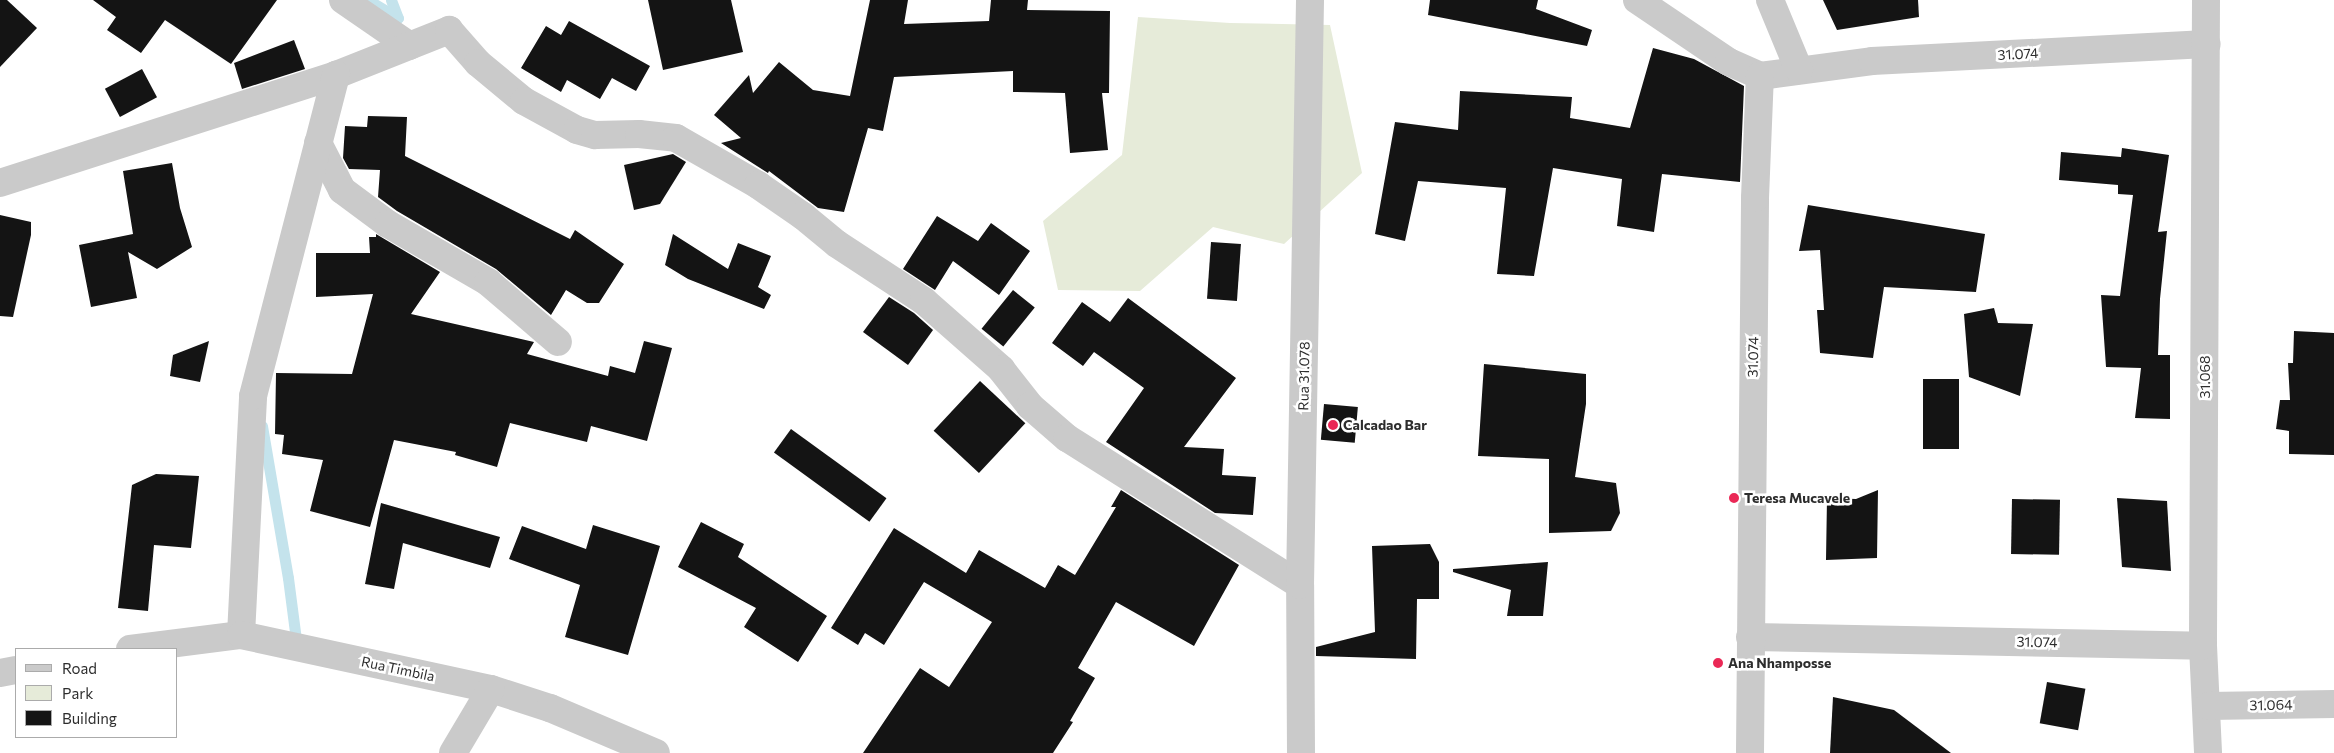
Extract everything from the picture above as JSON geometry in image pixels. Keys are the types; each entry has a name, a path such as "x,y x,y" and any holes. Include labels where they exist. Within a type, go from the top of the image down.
{"street":[{"path":"343,0 410,46"},
{"name":"Rua 31.078","path":"1301,753 1300,585 1310,0"},
{"path":"1637,0 1729,62 1760,76"},
{"path":"1770,0 1799,70"},
{"name":"31.068","path":"2206,0 2203,646 2208,706 2208,753"},
{"path":"0,183 336,75 449,30 478,63 524,101 577,130 595,135 639,134 676,138 758,185 803,216 837,244 924,300 1001,369 1030,406 1067,438 1300,585"},
{"name":"31.074","path":"1750,753 1755,198 1760,76 1872,61 2207,44"},
{"path":"241,635 253,396 336,75"},
{"path":"318,143 342,190 388,224 488,282 558,342"},
{"name":"Rua Timbila","path":"138,648 241,635 491,689 550,708 656,753"},
{"name":"31.074","path":"1750,637 2203,646"},
{"path":"0,673 15,670"},
{"path":"453,753 491,689"},
{"name":"31.064","path":"2208,706 2334,704"}],"green space":[{"path":"1138,17 1230,23 1330,25 1362,173 1284,244 1213,227 1140,291 1058,290 1043,221 1122,155"}],"building":[{"path":"0,0 7,0 37,28 0,67"},
{"path":"93,0 277,0 231,64 165,20 141,53 107,30 116,17"},
{"path":"648,0 731,0 743,52 663,70"},
{"path":"870,0 908,0 904,24 989,21 991,0 1028,0 1027,10 1110,11 1109,93 1102,93 1108,150 1070,153 1065,93 1013,92 1013,71 894,77 883,131 868,128 844,212 818,208 769,171 768,173 721,143 741,138 714,115 749,75 753,93 779,62 813,90 850,96"},
{"path":"1430,0 1538,0 1536,9 1592,30 1587,46 1428,15"},
{"path":"1823,0 1918,0 1919,17 1837,30"},
{"path":"569,21 650,66 636,91 612,78 600,99 567,80 561,92 521,68 546,26 561,35"},
{"path":"294,40 305,69 242,89 234,63"},
{"path":"1653,48 1694,59 1744,86 1740,182 1662,174 1654,232 1617,226 1622,179 1553,168 1534,276 1497,274 1506,188 1418,181 1405,241 1375,234 1395,122 1458,130 1460,91 1572,97 1570,118 1630,128"},
{"path":"142,69 157,97 120,117 105,89"},
{"path":"368,116 407,117 405,156 570,239 575,230 624,264 599,303 587,303 566,290 551,315 496,269 397,211 378,197 380,170 349,169 343,158 345,126 367,127"},
{"path":"2122,148 2169,155 2158,232 2167,231 2160,299 2158,355 2170,355 2170,419 2135,418 2141,368 2106,367 2101,295 2120,296 2133,195 2118,194 2118,185 2059,180 2061,152 2121,157"},
{"path":"673,154 686,162 660,204 634,210 624,165"},
{"path":"172,163 180,208 192,247 157,269 128,252 137,298 91,307 79,245 133,234 123,171"},
{"path":"1808,205 1985,234 1976,292 1884,287 1873,358 1820,353 1817,310 1824,310 1820,250 1799,251"},
{"path":"0,215 31,222 31,235 13,317 0,316"},
{"path":"937,216 978,241 991,223 1030,251 999,295 953,261 935,290 903,269"},
{"path":"376,234 440,272 411,314 534,342 527,354 608,376 610,366 635,373 644,341 672,348 647,441 591,426 587,442 510,423 497,467 455,455 456,452 394,440 370,527 310,511 323,460 282,454 284,435 275,434 276,373 352,374 373,294 316,297 316,253 370,253 369,237 376,237"},
{"path":"673,234 728,269 738,243 771,256 758,287 771,295 764,309 688,279 665,265"},
{"path":"1211,242 1241,244 1237,301 1207,299"},
{"path":"1013,290 1035,308 1003,346 982,329"},
{"path":"889,297 914,313 933,330 908,365 863,332"},
{"path":"1128,298 1236,378 1184,447 1224,449 1222,475 1256,477 1253,515 1215,513 1106,442 1144,388 1094,352 1083,366 1052,343 1082,302 1110,322"},
{"path":"1994,308 1998,323 2033,324 2020,396 1969,377 1964,314"},
{"path":"2294,331 2334,333 2334,455 2289,454 2289,431 2276,429 2280,400 2290,400 2288,363 2293,363"},
{"path":"209,341 200,382 170,376 173,355"},
{"path":"1484,364 1586,374 1586,404 1575,477 1616,483 1620,513 1611,531 1549,533 1549,459 1478,456"},
{"path":"1923,379 1959,379 1959,449 1923,449"},
{"path":"980,381 1025,423 979,473 934,431"},
{"path":"1324,404 1358,407 1355,443 1321,440"},
{"path":"791,429 886,498 869,522 774,452"},
{"path":"156,474 199,476 191,548 154,545 148,611 118,608 132,485"},
{"path":"1121,490 1239,565 1194,646 1116,602 1078,668 1095,678 1070,721 1073,722 1053,753 863,753 920,668 949,687 992,622 924,582 884,645 865,633 858,645 831,628 894,528 966,573 979,550 1045,588 1058,565 1075,575 1116,507 1111,507"},
{"path":"1878,490 1877,558 1826,560 1827,498 1856,499"},
{"path":"2117,498 2167,501 2171,571 2122,567"},
{"path":"2012,499 2060,500 2059,555 2011,554"},
{"path":"381,503 500,537 490,568 403,543 394,589 365,584"},
{"path":"701,522 744,544 738,557 827,616 798,662 744,627 756,608 678,567"},
{"path":"593,525 660,546 628,655 565,637 580,585 509,559 522,526 586,549"},
{"path":"1430,544 1439,562 1439,599 1417,599 1416,659 1316,656 1316,647 1375,632 1372,546"},
{"path":"1548,562 1543,616 1507,616 1511,590 1453,572 1453,569"},
{"path":"2047,682 2085,689 2078,730 2040,723"},
{"path":"1833,697 1894,710 1951,753 1830,753"}],"waterway":[{"path":"368,0 398,18"},
{"path":"391,0 398,18"},
{"path":"262,426 288,578 297,647"}],"place":[{"name":"Calcadao Bar","path":"1333,425"},
{"name":"Teresa Mucavele","path":"1734,498"},
{"name":"Ana Nhamposse","path":"1718,663"}]}
